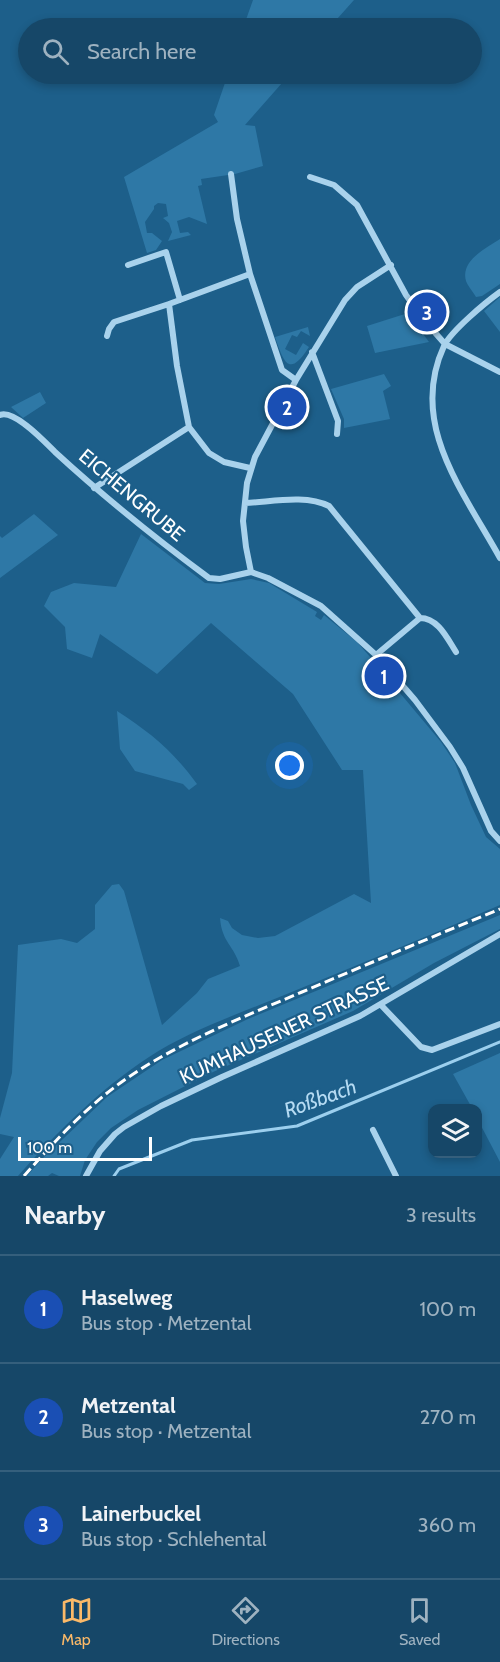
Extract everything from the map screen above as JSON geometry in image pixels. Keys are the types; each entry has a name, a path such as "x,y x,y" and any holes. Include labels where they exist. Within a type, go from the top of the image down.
{"street":[{"path":"231,174 237,219 250,274 282,370 296,380"},
{"path":"310,177 334,185 357,205 406,295 445,344 500,372"},
{"path":"129,265 166,252 180,300"},
{"path":"391,266 357,287 336,314 296,380 250,468 245,503 245,538 251,572 268,578 321,606 376,655 415,700 450,747 463,768 490,831 500,841"},
{"path":"107,336 114,322 250,274"},
{"path":"500,292 480,307 445,344 432,389 432,417 440,447 500,558"},
{"path":"169,304 177,366 189,426 209,453 224,462 250,468"},
{"path":"312,352 338,421 337,434"},
{"name":"EICHENGRUBE","path":"0,415 4,413 12,415 143,529 209,578 220,579 251,572"},
{"path":"94,488 189,426"},
{"path":"245,503 307,500 318,501 329,506 420,618"},
{"path":"376,655 420,618 429,618 435,622 456,652"},
{"name":"KUMHAUSENER STRASSE","path":"86,1176 100,1151 115,1134 174,1100 342,1025 381,1005 500,934"},
{"path":"381,1005 421,1047 432,1050 500,1024"},
{"path":"372,1130 396,1176"}],"shaded area":[{"path":"253,0 354,0 338,18 247,18"},
{"path":"225,84 281,84 245,125 255,126 263,166 235,174 201,179 202,185 198,186 207,224 189,217 177,221 180,233 188,232 191,235 168,241 172,232 169,223 163,218 168,216 166,204 158,203 154,206 145,222 147,233 152,233 162,241 156,250 147,253 124,177 218,122 214,115"},
{"path":"500,239 500,284 482,296 476,297 466,281 467,267 476,256"},
{"path":"500,297 500,332 484,311"},
{"path":"408,313 429,342 375,353 367,326"},
{"path":"308,327 310,336 301,331 297,337 292,335 285,349 296,355 303,343 309,347 297,362 288,363 281,354 275,337"},
{"path":"384,374 391,386 383,391 390,419 344,428 344,419 331,389"},
{"path":"40,392 46,403 23,418 11,407"},
{"path":"34,514 58,535 0,578 0,536 2,538"},
{"path":"141,534 205,583 219,584 251,579 269,583 317,612 315,616 321,620 324,615 357,642 385,674 382,677 386,681 389,680 441,742 455,763 486,837 500,849 500,905 211,1025 164,1048 113,1083 63,1128 18,1176 0,1176 0,1159 14,1137 0,1134 0,1118 12,1073 18,945 61,939 77,943 95,929 95,905 112,885 119,884 124,891 162,1025 197,993 208,979 240,966 223,933 220,918 228,921 232,928 242,935 258,938 275,936 354,894 371,903 363,770 342,770 293,694 211,623 157,674 100,634 92,658 67,649 65,627 44,606 51,592 74,583 116,587"},
{"path":"117,711 160,743 179,761 197,784 189,790 183,784 135,771 120,749"},
{"path":"500,915 500,929 434,963 353,1011 213,1072 138,1110 111,1128 97,1142 85,1160 80,1176 59,1176 52,1173 48,1176 27,1176 107,1097 162,1060 248,1019"},
{"path":"500,1053 500,1162 482,1128 482,1104 470,1104 453,1074"}],"waterway":[{"name":"Roßbach","path":"114,1176 119,1169 192,1140 297,1126 500,1042"}],"railway":[{"path":"24,1176 58,1138 96,1102 123,1081 165,1055 233,1022 500,909"}],"place":[{"name":"Lainerbuckel","path":"427,312"},
{"name":"Metzental","path":"287,407"},
{"name":"Haselweg","path":"384,676"}]}
